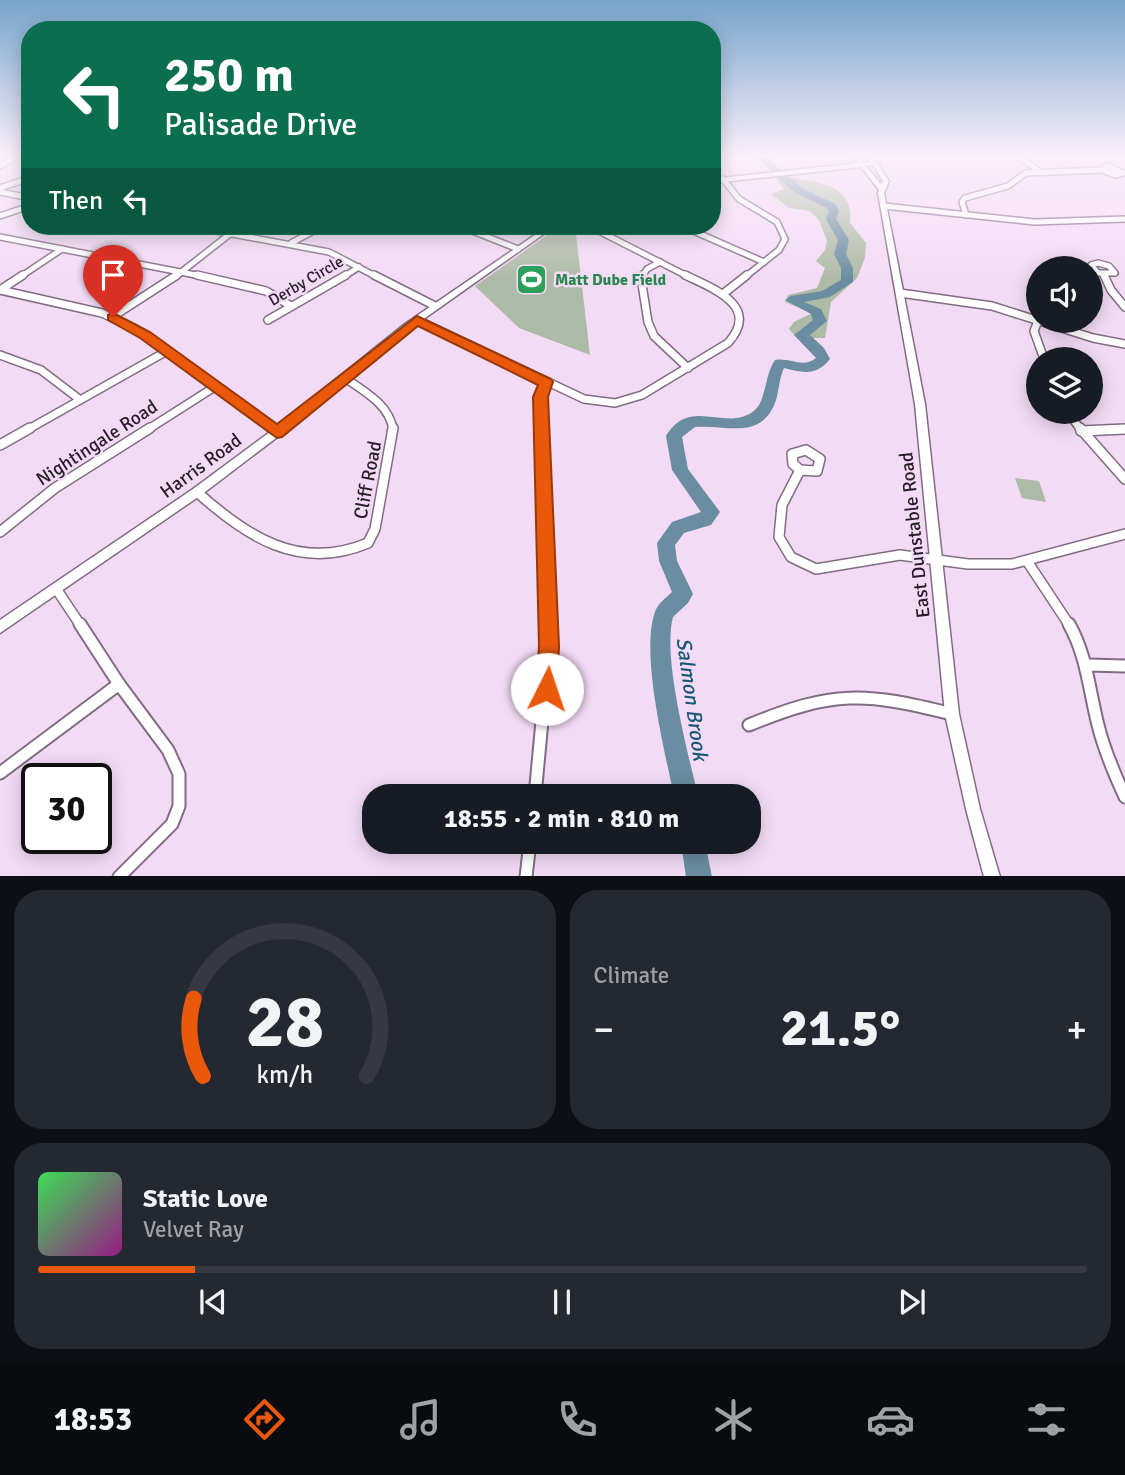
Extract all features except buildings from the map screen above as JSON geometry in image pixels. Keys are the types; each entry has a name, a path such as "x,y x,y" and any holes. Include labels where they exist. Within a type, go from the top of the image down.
{"street":[{"path":"723,294 783,245 784,234 777,222 737,197"},
{"name":"East Dunstable Road","path":"882,197 919,404 952,714 973,809 992,876"},
{"path":"966,215 962,202 969,197"},
{"path":"884,206 1034,222 1125,219"},
{"path":"0,216 21,209"},
{"path":"113,317 182,271 227,235"},
{"path":"242,235 329,252 435,306"},
{"path":"291,243 306,235"},
{"path":"483,235 518,249"},
{"name":"Harris Road","path":"0,628 197,492 435,306 539,235"},
{"path":"417,320 584,399 615,403 642,395 688,368 727,343 740,327 737,309 723,294 607,235"},
{"path":"702,235 764,262"},
{"path":"1,238 260,288 291,306"},
{"path":"0,290 62,249"},
{"path":"660,262 641,278 648,322 658,342 688,368"},
{"name":"Derby Circle","path":"268,320 359,267"},
{"path":"1104,274 1111,290 1125,307"},
{"path":"0,290 113,317 167,351 277,432"},
{"path":"900,293 980,303 1026,317"},
{"path":"1077,333 1125,344"},
{"path":"0,445 167,351"},
{"path":"0,355 41,370 79,399"},
{"name":"Cliff Road","path":"197,492 261,541 287,548 343,552 368,543 375,529 393,427 384,408 345,378"},
{"path":"536,784 549,668 541,397 546,382"},
{"name":"Nightingale Road","path":"0,532 55,488 216,386"},
{"path":"1076,424 1125,479"},
{"path":"1081,431 1125,429"},
{"path":"800,470 785,497 778,525 781,544 798,562 824,569 887,556 912,555 983,565 1027,561 1125,534"},
{"path":"1027,561 1073,629 1087,665 1098,725 1111,767 1125,797"},
{"path":"57,590 119,684 168,750 179,774 179,806 172,824 120,876"},
{"path":"1087,665 1125,666"},
{"path":"0,773 119,684"},
{"path":"749,725 812,700 855,695 878,696 952,714"},
{"path":"526,876 529,854"}],"green space":[{"path":"775,197 844,197 850,210 850,223 866,243 865,258 857,278 831,302 825,338 797,338 789,329 794,322 812,313 785,302 788,295 817,288 825,268 816,261 825,250 827,241 819,220 810,211 789,208"},
{"path":"547,235 576,235 590,355 519,328 475,286"},
{"path":"1015,478 1039,481 1046,502 1022,498"}],"waterway":[{"name":"Salmon Brook","path":"684,784 663,672 661,646 664,613 683,594 668,561 666,543 678,527 705,520 711,512 681,470 677,461 674,436 683,426 693,421 734,425 746,423 764,410 770,397 773,376 780,363 808,368 823,359 819,351 801,335 820,321 816,312 791,300 826,294 847,282 847,268 840,254 844,240 831,219 834,211 831,206 812,197"},
{"name":"Salmon Brook","path":"695,854 699,876"}],"place":[{"name":"Matt Dube Field","path":"532,280"}],"route":[{"path":"113,317 145,335 277,432 417,320 546,382 541,397 549,646 547,689"}]}
